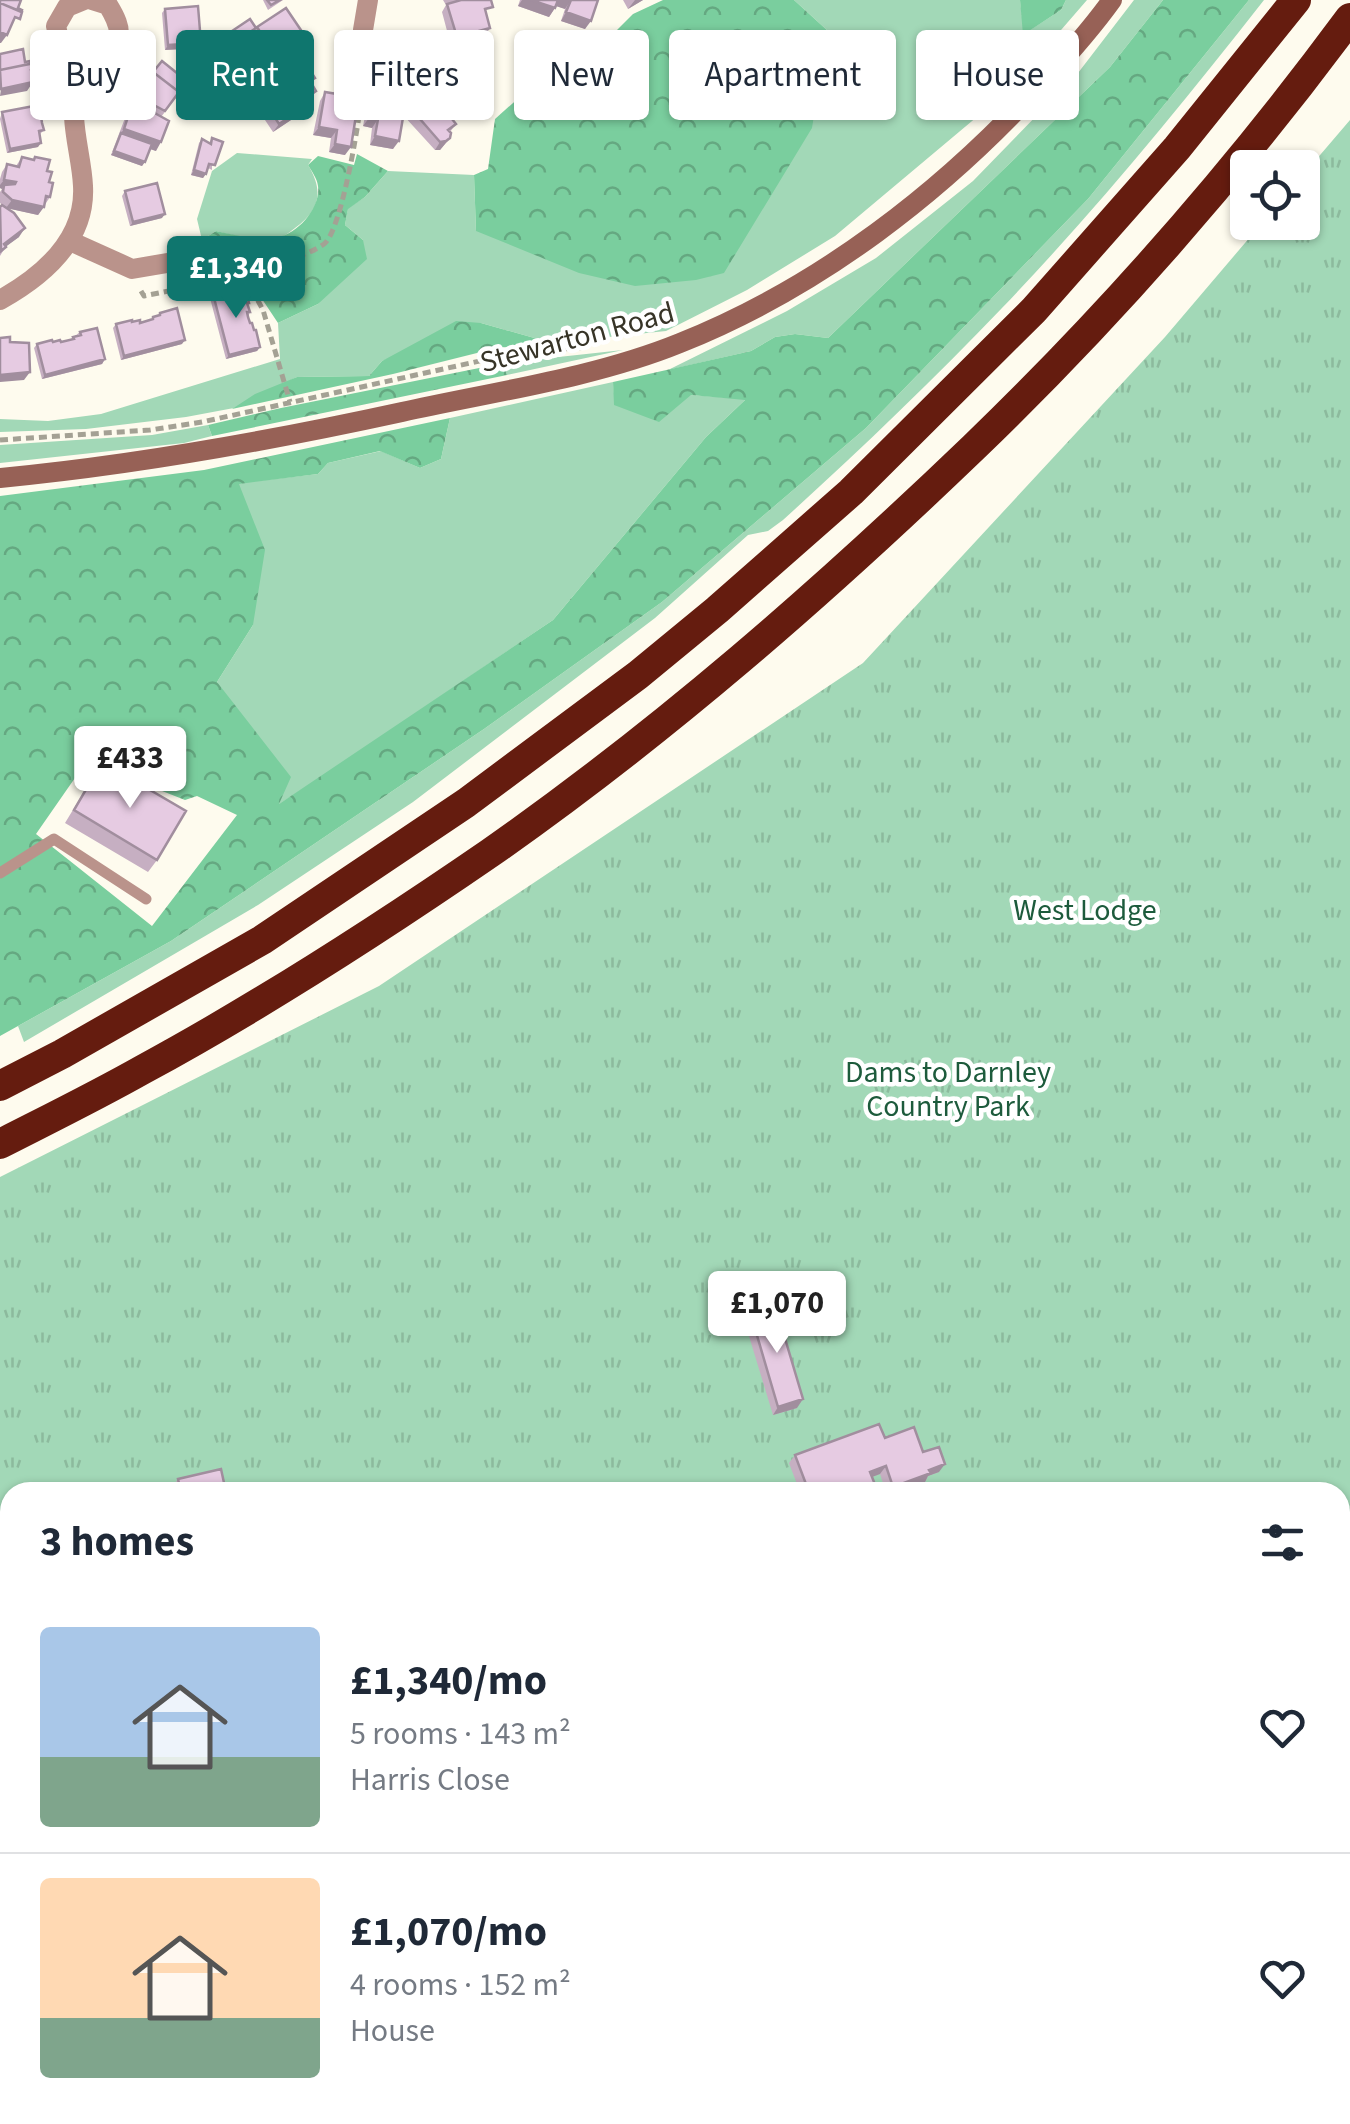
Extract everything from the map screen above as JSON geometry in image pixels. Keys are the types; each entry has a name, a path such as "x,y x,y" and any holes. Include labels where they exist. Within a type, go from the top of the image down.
{"highway":[{"path":"0,1086 278,930 466,804 717,610 851,492 1034,310 1178,148 1296,0"},
{"path":"0,1144 145,1069 344,950 490,852 712,684 835,578 1021,402 1217,188 1350,18"}],"main road":[{"name":"Stewarton Road","path":"0,478 148,460 286,437 613,365 723,325 816,274 918,201 1015,113 1112,0"}],"street":[{"path":"57,30 67,7 84,0"},
{"path":"92,0 108,5 120,24 119,30"},
{"path":"363,30 368,0"},
{"path":"0,300 38,275 70,241 84,191 74,120"},
{"path":"70,241 132,270 196,258"}],"lane":[{"path":"0,872 54,840 146,899"}],"path":[{"path":"196,258 272,262 300,258 328,241 342,206 357,120"},
{"path":"132,270 144,296 217,281 250,286 262,310 290,402"},
{"path":"0,440 150,430 202,422 516,354 604,346"}],"green space":[{"path":"663,0 794,0 827,30 669,30 669,120 813,120 724,273 635,286 579,273 476,231 474,175 488,169 495,119 514,102 514,120 649,120 649,30 617,30 633,14"},
{"path":"794,0 1020,0 1024,30 916,30 916,120 973,120 835,236 747,290 666,331 552,343 481,323 382,361 369,376 297,377 234,408 86,429 0,432 0,419 48,421 101,414 280,359 278,323 318,304 363,240 345,225 348,208 365,197 388,171 474,175 476,231 671,120 896,120 896,30 827,30"},
{"path":"1020,0 1066,0 1061,10 1031,30 1023,30"},
{"path":"1066,0 1087,0 1061,30 1030,30 1061,10"},
{"path":"1134,0 1163,0 1110,67 1079,97 1079,72"},
{"path":"1163,0 1249,0 1088,199 866,428 662,602 484,729 171,941 0,1036 0,496 204,470 450,418 441,459 420,468 380,451 328,463 318,474 239,484 265,550 253,625 217,682 291,777 279,804 553,620 706,437 745,400 691,395 659,422 614,405 613,382 751,351 775,337 795,334 828,338 1055,120 1079,120 1079,97 1110,67","holes":["101,767 185,800 197,796 237,815 152,926 36,834 77,775"]},
{"path":"1249,0 1264,0 1070,234 948,363 783,520 768,531 748,535 655,618 413,802 258,905 24,1042 18,1026 171,941 484,729 662,602 866,428 1088,199"},
{"path":"1032,120 1055,120 828,338 795,334 775,337 751,351 668,370 787,311 876,258 973,181"},
{"name":"Dams to Darnley Country Park","path":"1350,120 1350,1482 0,1482 0,1177 379,986 863,663 1165,337 1248,240 1320,240 1320,155"},
{"path":"237,153 312,159 308,165 316,183 317,200 310,214 284,236 256,239 216,231 202,240 197,219 212,171"},
{"path":"357,154 388,171 365,197 348,209 345,225 363,240 367,259 318,304 278,323 252,284 218,275 217,281 202,240 216,231 262,238 286,235 307,218 316,202 317,180 308,165 318,156 354,165"},
{"path":"456,321 481,323 552,343 497,348 232,409 255,394 297,377 369,376 382,361"},
{"path":"623,350 507,375 504,363"},
{"path":"504,363 507,375 212,436 208,425 281,408"},
{"path":"613,382 615,405 691,395 746,399 706,437 553,620 276,806 217,682 253,625 238,483 318,474 328,463 381,451 420,468 441,459 450,418"},
{"path":"208,425 212,436 184,443 0,463 0,445 152,435"}],"building":[{"path":"21,0 21,12 0,3"},
{"path":"491,0 493,7 485,9 490,28 455,30 447,4"},
{"path":"531,0 558,0 555,8"},
{"path":"571,0 598,0 591,21 566,12"},
{"path":"0,3 22,12 20,19 15,17 7,35 0,32"},
{"path":"198,6 200,30 176,30 176,45 168,45 165,9"},
{"path":"286,8 301,30 259,30 257,27"},
{"path":"250,19 256,28 253,30 234,30"},
{"path":"23,49 25,62 30,64 0,70 0,54"},
{"path":"162,61 176,72 176,90 156,74"},
{"path":"30,64 30,83 1,89 0,70"},
{"path":"156,74 176,90 165,111 156,106"},
{"path":"325,92 334,94 334,120 355,120 351,147 335,144 337,130 319,127"},
{"path":"30,107 30,120 42,120 41,143 10,149 2,112"},
{"path":"156,114 169,121 161,142 124,129 127,120 156,120"},
{"path":"378,120 403,120 399,141 375,136"},
{"path":"421,120 453,120 456,124 448,130 450,138 440,142"},
{"path":"121,133 152,144 145,162 114,151"},
{"path":"212,138 223,142 215,165 209,164 206,174 194,170 202,139 211,144"},
{"path":"22,157 50,160 47,171 52,172 49,182 53,183 44,207 12,200 3,192 4,185 16,182 4,180 7,164 19,167"},
{"path":"157,183 165,214 133,222 125,191"},
{"path":"0,207 25,228 1,251"},
{"path":"245,286 248,317 260,347 229,355 213,294"},
{"path":"177,308 185,340 124,356 116,324 132,320 140,323"},
{"path":"97,328 105,359 45,375 37,344 74,339 80,332"},
{"path":"10,337 10,342 29,343 30,372 0,375 0,338"},
{"path":"102,762 186,811 157,860 74,810"},
{"path":"775,1307 779,1319 785,1317 790,1333 784,1335 803,1399 778,1407 751,1315"},
{"path":"879,1424 885,1438 914,1427 923,1452 939,1447 945,1464 907,1482 891,1482 886,1466 870,1472 874,1482 805,1482 795,1455"},
{"path":"221,1469 224,1482 179,1482 178,1479"}],"park label":[{"name":"West Lodge","path":"1085,910"}]}
